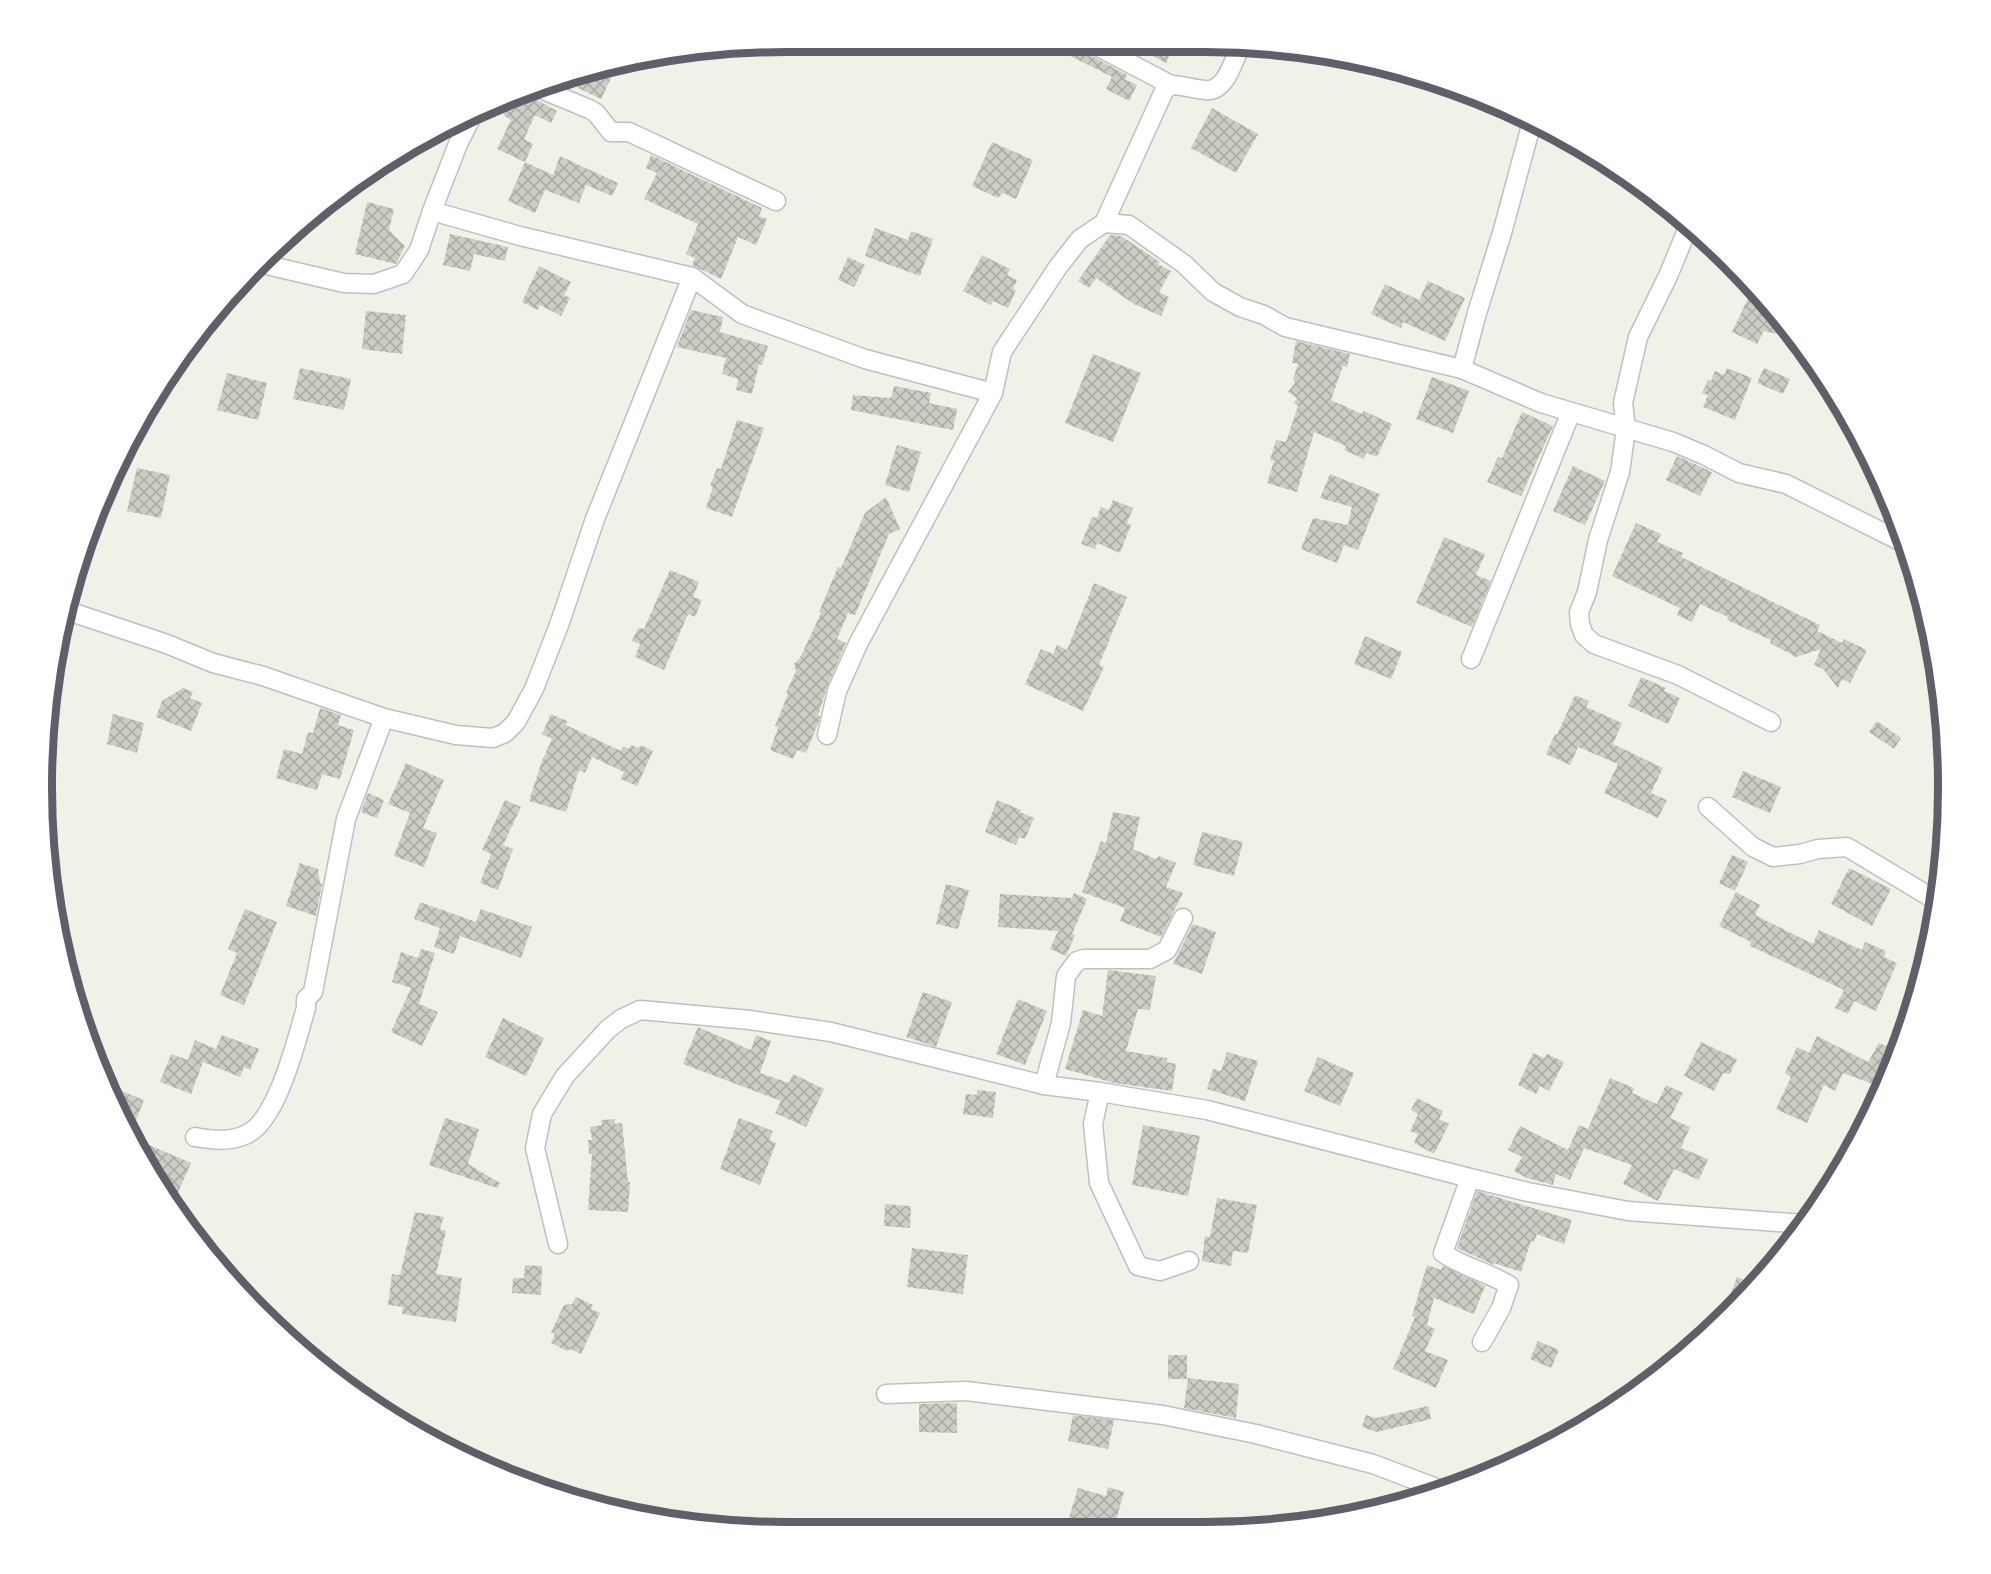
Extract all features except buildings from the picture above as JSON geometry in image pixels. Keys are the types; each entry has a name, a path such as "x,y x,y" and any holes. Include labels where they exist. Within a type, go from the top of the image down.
{"street":[{"path":"1110,53 1171,85 1209,91 1215,89 1224,80 1236,54"},
{"path":"827,735 837,692 858,644 993,393 1002,352 1058,267 1080,239 1104,223 1157,102 1171,85"},
{"path":"549,92 597,113 611,132 629,132 776,201"},
{"path":"270,266 344,283 374,284 403,274 419,250 432,211 467,126"},
{"path":"1462,369 1531,129"},
{"path":"432,211 520,236 693,277 742,314 865,359 993,393"},
{"path":"1104,223 1129,225 1184,264 1213,292 1285,327 1462,369 1541,403 1673,442 1704,454 1738,473 1786,484 1895,539"},
{"path":"1686,233 1638,337 1623,403 1626,429 1620,471 1598,540 1587,592 1579,612 1580,624 1584,635 1594,644 1678,675 1772,722"},
{"path":"74,613 167,644 213,663 263,676 384,718 456,735 493,738 505,733 516,722 534,688 555,636 595,519 693,277"},
{"path":"1471,659 1571,412"},
{"path":"195,1137 233,1139 248,1135 261,1121 286,1077 306,1008 306,999 313,992 346,819 384,718"},
{"path":"1708,807 1753,847 1773,857 1818,849 1847,847 1930,897"},
{"path":"1044,1085 1061,1023 1066,976 1071,968 1077,961 1084,958 1150,959 1167,950 1183,918"},
{"path":"558,1244 535,1148 542,1114 565,1076 608,1029 621,1019 640,1011 750,1020 831,1032 1044,1085 1207,1110 1528,1192 1628,1211 1795,1223"},
{"path":"1100,1092 1093,1124 1099,1183 1138,1266 1160,1271 1189,1261"},
{"path":"1470,1178 1443,1253 1457,1263 1489,1274 1509,1285 1501,1308 1482,1342"},
{"path":"886,1394 966,1391 1163,1414 1256,1434 1373,1464 1430,1486"}]}
